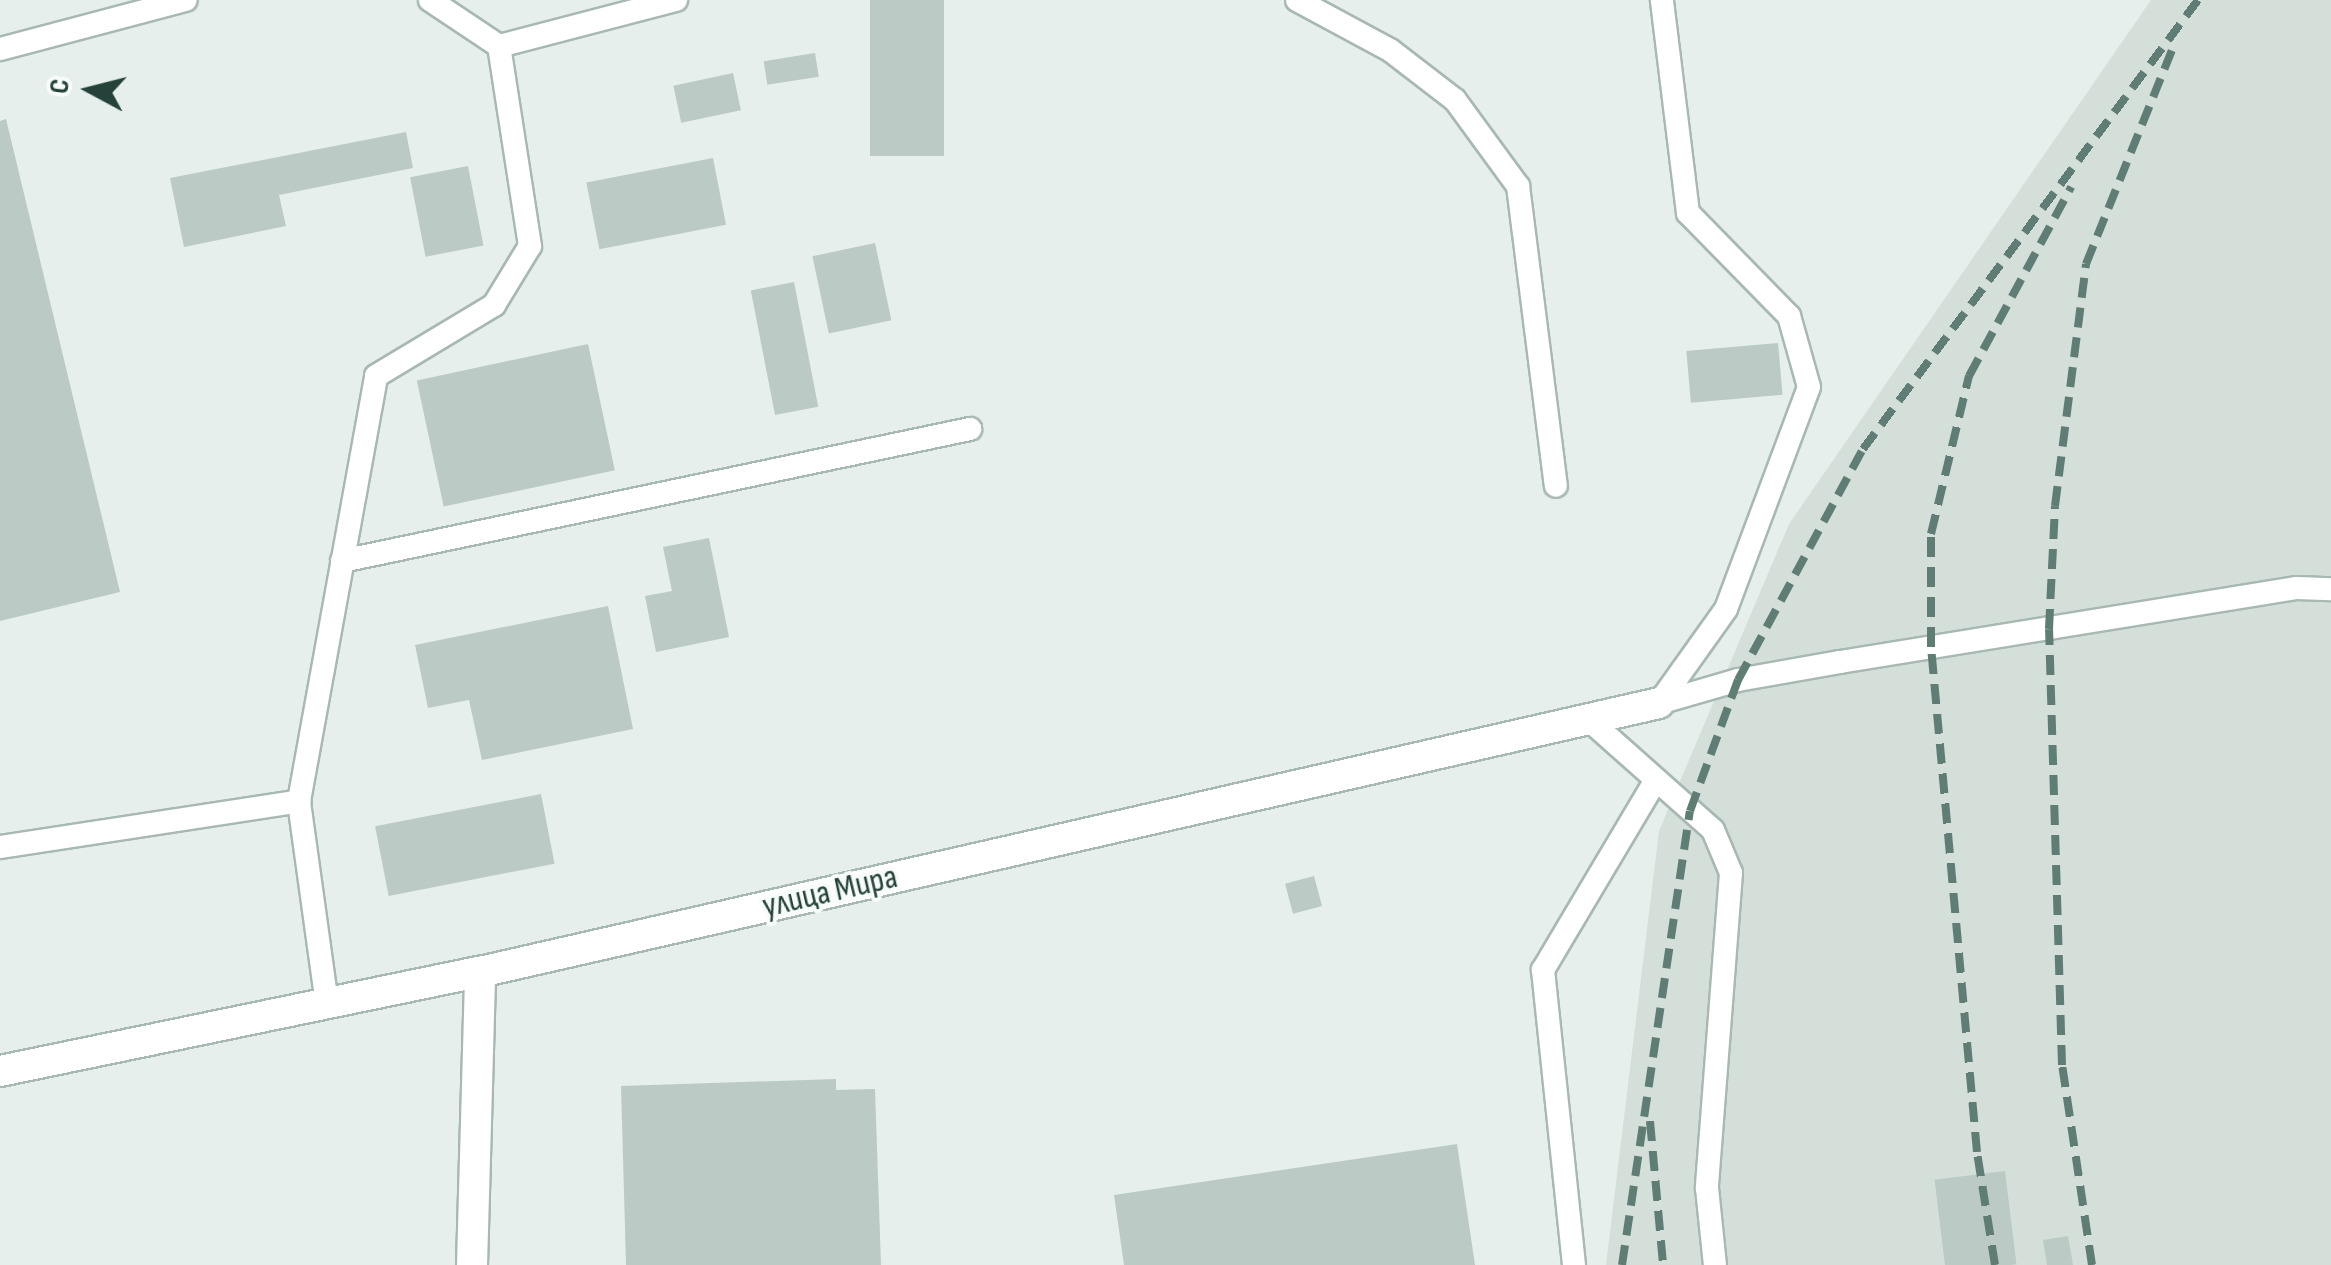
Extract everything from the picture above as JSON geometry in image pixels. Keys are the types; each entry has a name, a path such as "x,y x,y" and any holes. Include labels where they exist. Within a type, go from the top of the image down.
{"street":[{"name":"улица Мира","path":"0,1071 480,972 1659,703"},
{"path":"472,1265 480,972"}],"lane":[{"path":"0,49 186,0"},
{"path":"430,0 500,46 676,0"},
{"path":"1297,0 1390,50 1455,100 1518,186 1556,486"},
{"path":"1659,703 1726,609 1809,388 1789,316 1688,213 1662,0"},
{"path":"327,1004 298,801 376,376 494,305 530,246 500,46"},
{"path":"342,560 970,429"},
{"path":"1659,703 1789,671 2297,588 2331,589"},
{"path":"1588,719 1713,830 1731,873 1707,1188 1715,1265"},
{"path":"1574,1265 1542,970 1656,780"},
{"path":"0,846 298,801"}],"shaded area":[{"path":"2151,0 2331,0 2331,1265 1606,1265 1659,831 1789,524"}],"building":[{"path":"870,0 944,0 944,156 870,156"},
{"path":"815,53 819,77 767,85 764,61"},
{"path":"733,73 741,110 681,123 673,86"},
{"path":"6,119 120,592 0,621 0,121"},
{"path":"406,132 413,168 279,195 286,226 184,247 170,178"},
{"path":"713,158 726,225 599,249 586,183"},
{"path":"468,166 483,246 426,257 410,177"},
{"path":"875,243 891,320 829,334 812,256"},
{"path":"794,282 818,407 775,415 751,290"},
{"path":"1778,343 1783,395 1691,403 1686,351"},
{"path":"588,344 615,470 444,507 417,380"},
{"path":"709,538 729,637 656,652 645,596 672,591 663,547"},
{"path":"608,606 633,729 482,760 469,700 428,708 415,645"},
{"path":"541,794 555,864 389,896 375,826"},
{"path":"1314,876 1322,906 1293,914 1285,884"},
{"path":"836,1079 836,1090 875,1089 881,1265 626,1265 621,1086"},
{"path":"1457,1144 1475,1265 1124,1265 1114,1195"},
{"path":"2005,1171 2016,1264 1945,1265 1935,1180"},
{"path":"2068,1236 2073,1265 2047,1265 2043,1240"}],"railway":[{"path":"1622,1265 1690,811 1738,680 1863,449 2198,0"},
{"path":"2092,1265 2062,1065 2049,629 2055,506 2086,264 2174,45"},
{"path":"1995,1265 1977,1152 1931,647 1931,534 1969,376 2071,187"},
{"path":"1650,1121 1663,1265"}]}
